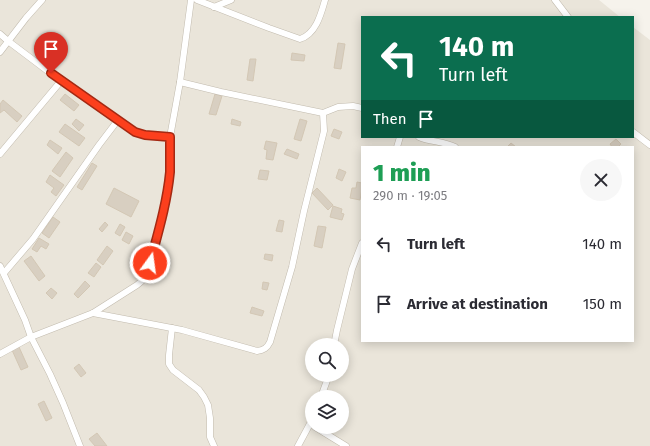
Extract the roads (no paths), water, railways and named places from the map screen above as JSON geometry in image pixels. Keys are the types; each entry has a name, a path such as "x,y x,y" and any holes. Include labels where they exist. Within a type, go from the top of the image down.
{"street":[{"path":"0,52 42,0"},
{"path":"0,354 31,337 93,314 143,280 150,263 164,210 168,187 170,137 180,82 191,0"},
{"path":"197,0 300,39 305,37 314,27 322,11 325,0"},
{"path":"214,7 231,0"},
{"path":"555,0 567,16"},
{"path":"0,34 61,81 135,132 145,135 170,137"},
{"path":"0,154 61,81"},
{"path":"180,82 323,113 338,107 353,106 361,108"},
{"path":"93,314 172,328 257,351 263,350 267,347 270,342 292,267 324,131 323,113"},
{"path":"4,273 33,239 118,120"},
{"path":"634,133 650,145"},
{"path":"421,138 426,140 440,141 452,146"},
{"path":"335,338 352,269 361,246"},
{"path":"0,266 31,337 63,403 80,446"},
{"path":"172,328 169,364 172,370 198,390 204,397 208,405 210,437 214,446"},
{"path":"298,446 306,434"},
{"path":"327,434 346,446"}]}
